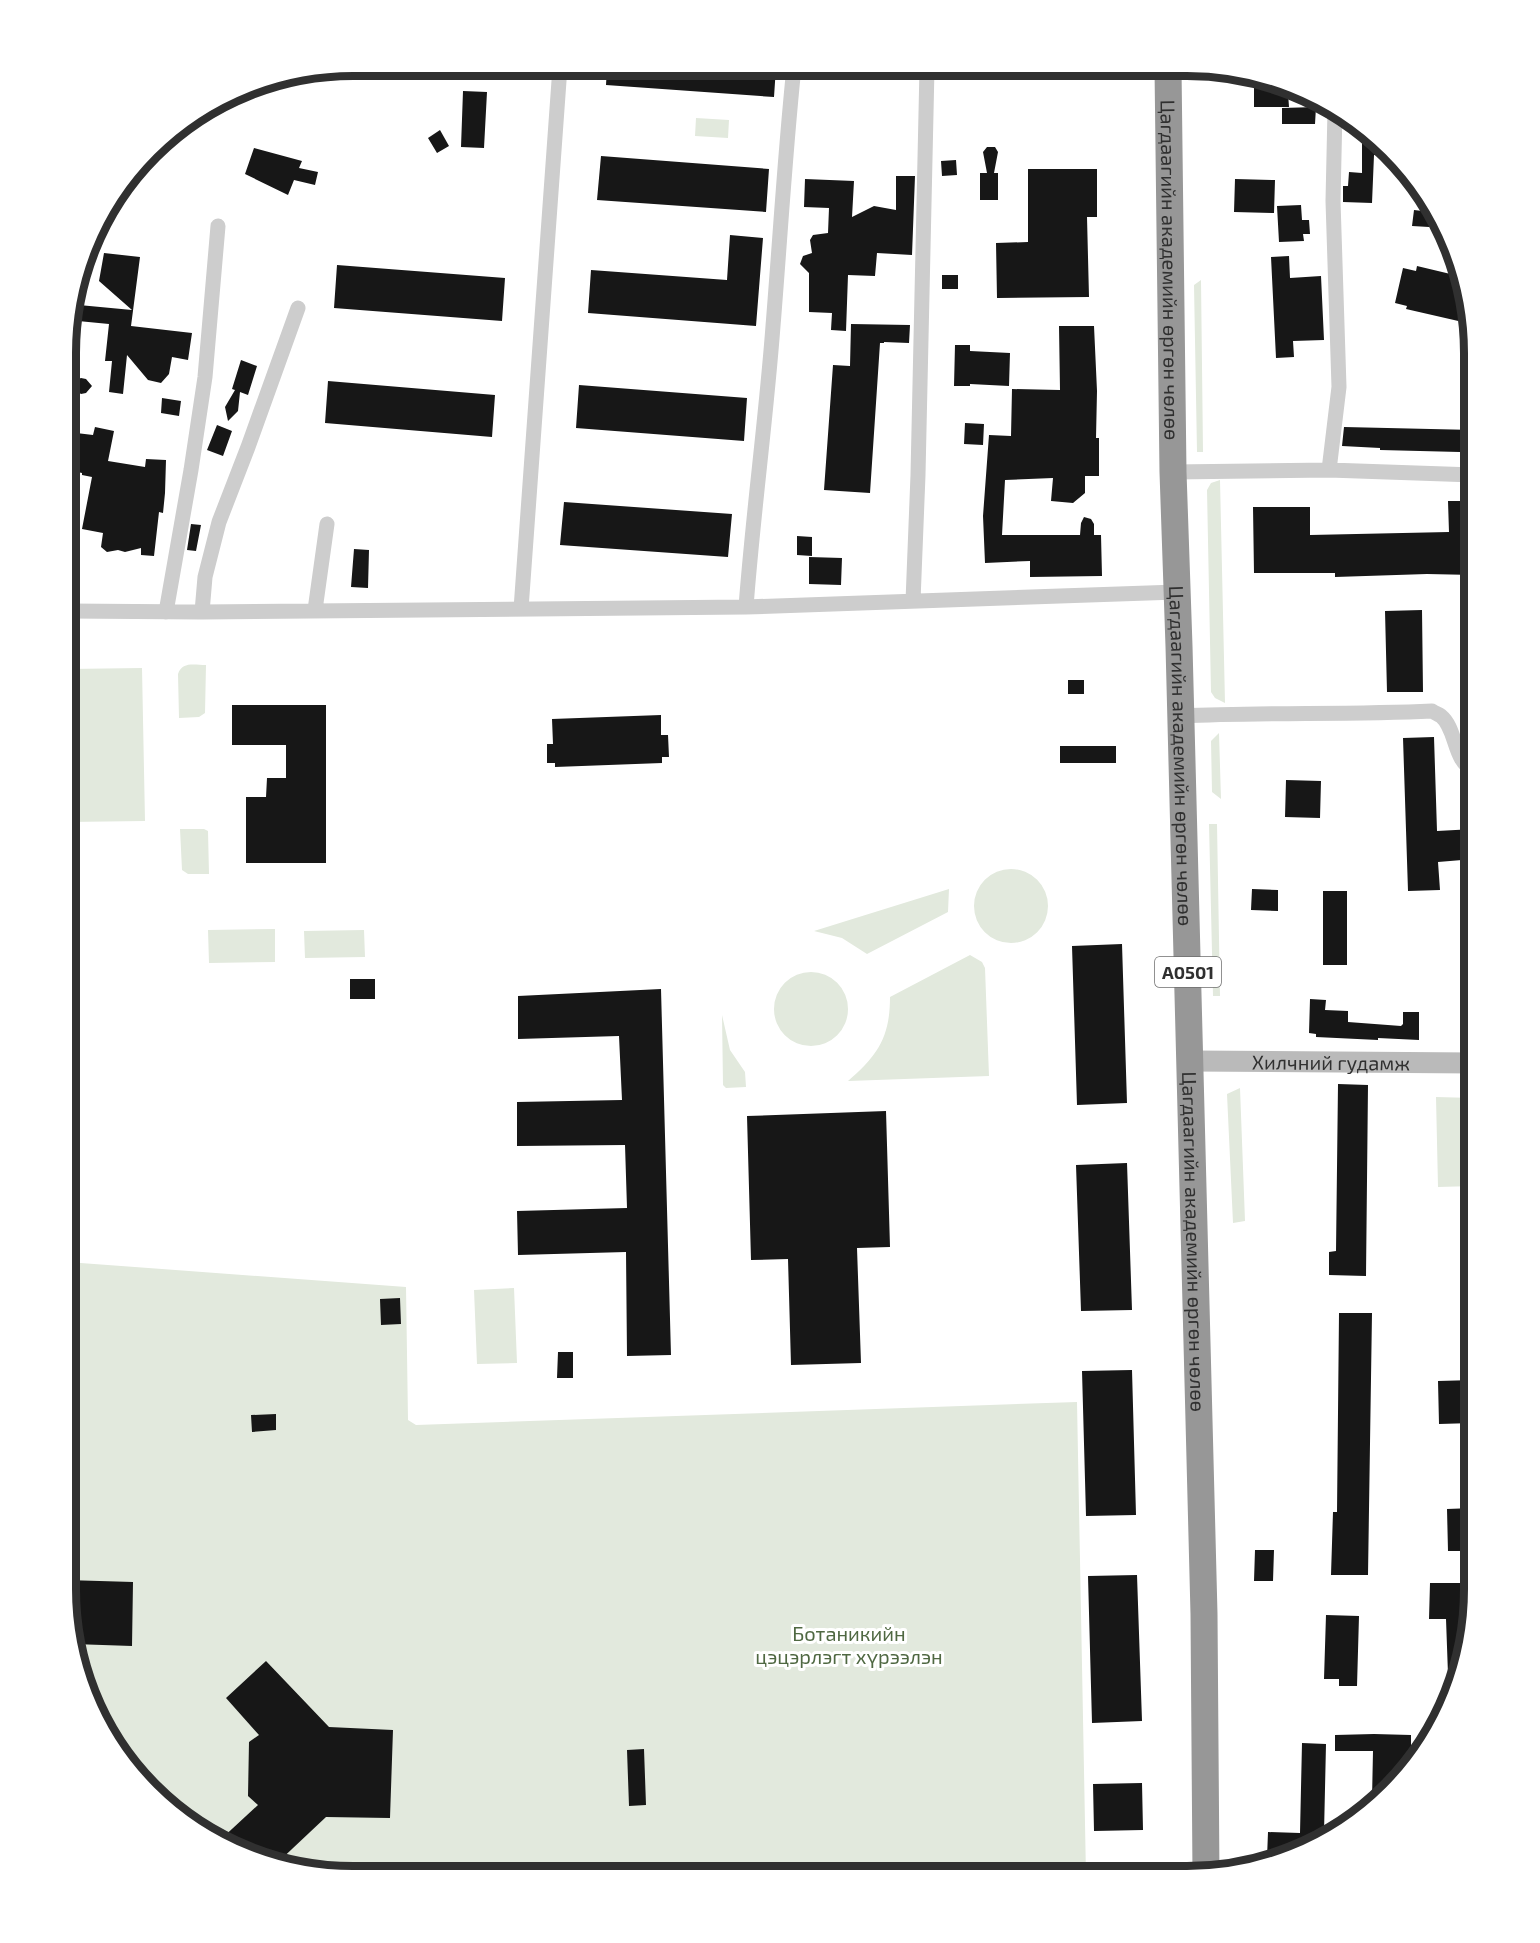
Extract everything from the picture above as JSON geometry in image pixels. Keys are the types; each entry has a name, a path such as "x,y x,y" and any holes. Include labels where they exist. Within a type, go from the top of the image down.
{"highway":[{"name":"Цагдаагийн академийн өргөн чөлөө","path":"1168,76 1173,472 1204,1614 1206,1866"}],"main road":[{"name":"Хилчний гудамж","path":"1190,1061 1464,1063"}],"street":[{"path":"521,609 559,76"},
{"path":"746,607 753,515 773,327 793,76"},
{"path":"913,601 927,76"},
{"path":"1329,470 1339,387 1333,201 1335,120"},
{"path":"166,612 205,376 218,226"},
{"path":"202,612 205,577 219,522 298,308"},
{"path":"1173,472 1329,470 1464,475"},
{"path":"315,610 327,524"},
{"path":"76,611 746,607 1177,592"},
{"path":"1181,716 1432,711 1442,717 1464,762"}],"green space":[{"path":"696,118 729,120 728,138 695,136"},
{"path":"1201,280 1203,452 1197,452 1194,285"},
{"path":"1220,480 1225,703 1215,698 1211,692 1207,490 1211,483"},
{"path":"186,665 206,665 205,713 199,717 179,718 178,674 180,670"},
{"path":"142,668 145,821 76,822 76,669"},
{"path":"1219,733 1221,799 1212,792 1211,741"},
{"path":"1209,824 1217,824 1220,996 1213,996"},
{"path":"180,829 208,831 209,874 188,874 182,870"},
{"path":"1004,869 1018,869 1032,875 1042,885 1048,899 1048,913 1042,927 1032,937 1018,943 1004,943 990,937 980,927 974,913 974,899 980,885 990,875"},
{"path":"949,889 948,912 867,954 842,938 814,931"},
{"path":"275,929 275,962 209,963 208,930"},
{"path":"364,930 365,957 305,958 304,931"},
{"path":"970,955 982,962 985,968 989,1076 848,1081 867,1063 885,1034 890,997"},
{"path":"811,972 832,978 842,988 848,1009 842,1030 832,1040 811,1046 790,1040 780,1030 774,1009 780,988 790,978"},
{"path":"722,1015 730,1050 745,1072 746,1087 726,1088 723,1085"},
{"path":"1240,1088 1245,1221 1233,1223 1227,1094"},
{"path":"1436,1097 1464,1098 1464,1186 1438,1187"},
{"name":"Ботаникийн цэцэрлэгт хүрээлэн","path":"76,1263 406,1287 408,1420 416,1425 1077,1402 1086,1866 336,1866 300,1861 265,1852 231,1838 200,1820 171,1798 145,1772 123,1743 105,1712 86,1661 79,1625 76,1589"},
{"path":"514,1288 517,1363 477,1364 474,1290"}],"building":[{"path":"606,76 775,76 774,97 606,85"},
{"path":"1254,85 1288,96 1289,107 1254,107"},
{"path":"463,91 487,92 484,148 461,147"},
{"path":"1313,107 1316,109 1315,124 1282,124 1282,108"},
{"path":"440,130 449,146 437,153 428,138"},
{"path":"1362,140 1380,156 1374,155 1372,203 1343,202 1343,186 1348,186 1349,172 1362,173"},
{"path":"987,147 995,147 998,152 994,173 998,173 998,200 980,200 980,173 987,173 983,152"},
{"path":"254,148 302,161 299,168 318,172 315,185 294,180 288,195 245,174"},
{"path":"601,156 769,169 766,212 597,200"},
{"path":"956,160 957,175 942,176 941,161"},
{"path":"1028,169 1097,169 1097,217 1087,217 1089,297 997,298 996,243 1028,242"},
{"path":"896,176 915,176 912,255 877,253 875,276 848,275 846,331 831,330 832,313 809,312 809,273 800,264 803,256 812,253 810,240 813,235 828,233 829,208 804,207 805,179 854,181 852,217 874,206 896,210"},
{"path":"1235,179 1275,180 1274,213 1234,212"},
{"path":"1301,205 1302,220 1309,220 1310,234 1303,234 1304,241 1279,242 1277,206"},
{"path":"1414,210 1424,211 1430,222 1429,227 1412,226"},
{"path":"730,235 763,238 756,326 588,313 591,270 727,280"},
{"path":"104,253 140,257 131,326 192,333 188,360 172,357 169,374 161,383 148,380 127,355 123,394 109,392 112,361 105,361 109,324 79,321 81,305 132,310 99,281"},
{"path":"1289,256 1290,278 1321,276 1324,340 1293,341 1294,357 1276,358 1271,257"},
{"path":"337,265 505,278 502,321 334,308"},
{"path":"1417,266 1452,274 1461,322 1406,309 1407,306 1395,303 1403,268 1416,271"},
{"path":"942,275 958,275 958,289 942,289"},
{"path":"851,324 910,325 909,343 880,343 870,493 824,490 833,365 850,366"},
{"path":"1059,326 1094,326 1099,476 1085,476 1085,493 1073,503 1051,501 1053,478 1005,480 1002,535 1080,535 1084,517 1091,519 1094,524 1094,535 1101,535 1102,576 1030,577 1030,561 985,563 983,516 989,435 1011,436 1012,389 1060,390"},
{"path":"955,345 970,345 970,351 1010,353 1009,386 970,384 970,386 954,386"},
{"path":"241,360 257,366 248,395 240,392 238,411 228,421 225,407 235,390 232,389"},
{"path":"86,379 92,386 86,393 81,394 76,391 76,380"},
{"path":"328,381 495,395 492,437 325,423"},
{"path":"579,385 747,398 744,441 576,428"},
{"path":"162,398 181,401 179,416 161,413"},
{"path":"965,423 984,424 983,445 964,444"},
{"path":"217,425 232,431 223,456 207,450"},
{"path":"95,427 114,431 108,461 145,467 146,459 166,460 163,513 159,512 154,556 141,555 141,548 125,552 118,550 107,552 101,547 103,533 82,529 92,477 76,472 76,433 93,435"},
{"path":"1344,427 1464,430 1464,456 1460,456 1460,452 1380,450 1380,448 1342,446"},
{"path":"1448,501 1464,501 1464,575 1335,577 1335,573 1254,573 1253,507 1310,507 1310,535 1449,532"},
{"path":"564,502 732,514 728,557 560,545"},
{"path":"191,524 201,525 196,551 187,550"},
{"path":"797,536 812,537 812,556 797,555"},
{"path":"354,549 369,550 368,588 351,587"},
{"path":"809,557 842,558 841,585 809,584"},
{"path":"1422,610 1423,692 1387,692 1385,611"},
{"path":"1068,680 1084,680 1084,694 1068,694"},
{"path":"232,705 326,705 326,863 246,863 246,797 266,797 267,778 286,778 286,745 232,745"},
{"path":"661,715 661,735 668,735 669,757 662,757 662,763 555,767 555,763 547,763 547,744 553,744 552,719"},
{"path":"1434,737 1437,831 1464,830 1464,860 1438,862 1440,890 1408,891 1403,738"},
{"path":"1060,746 1116,746 1116,763 1060,763"},
{"path":"1286,780 1321,781 1320,818 1285,817"},
{"path":"1252,889 1278,890 1278,911 1251,910"},
{"path":"1323,891 1347,891 1347,965 1323,965"},
{"path":"1122,944 1127,1103 1077,1105 1072,946"},
{"path":"350,979 375,979 375,999 350,999"},
{"path":"661,989 671,1355 627,1356 626,1252 518,1255 517,1211 627,1208 625,1145 517,1146 517,1102 622,1100 619,1036 518,1039 518,996"},
{"path":"1310,999 1326,1000 1325,1010 1348,1011 1348,1022 1401,1026 1403,1012 1419,1012 1419,1040 1316,1037 1316,1034 1309,1033"},
{"path":"1338,1084 1368,1085 1366,1276 1329,1275 1329,1252 1336,1251"},
{"path":"886,1111 890,1247 857,1248 861,1363 791,1365 788,1259 751,1260 747,1116"},
{"path":"1127,1163 1132,1310 1081,1311 1076,1165"},
{"path":"400,1298 401,1324 381,1325 380,1299"},
{"path":"1339,1313 1372,1313 1368,1575 1331,1575 1333,1512 1337,1512"},
{"path":"558,1352 573,1352 573,1378 557,1378"},
{"path":"1132,1370 1136,1515 1086,1516 1082,1371"},
{"path":"1464,1380 1464,1423 1439,1424 1438,1381"},
{"path":"276,1414 276,1430 252,1432 251,1415"},
{"path":"1464,1508 1464,1551 1448,1551 1447,1509"},
{"path":"1255,1550 1274,1550 1273,1581 1254,1581"},
{"path":"1137,1575 1142,1721 1092,1723 1088,1576"},
{"path":"76,1580 133,1582 132,1646 82,1644"},
{"path":"1430,1583 1464,1583 1461,1625 1448,1680 1446,1619 1429,1619"},
{"path":"1326,1615 1359,1616 1357,1686 1339,1686 1339,1679 1324,1679"},
{"path":"266,1661 329,1727 393,1730 390,1818 326,1817 283,1857 226,1835 258,1805 248,1796 249,1742 259,1735 226,1698"},
{"path":"1335,1735 1411,1735 1411,1751 1395,1772 1372,1795 1373,1751 1335,1751"},
{"path":"1302,1743 1326,1744 1324,1830 1267,1854 1268,1832 1300,1833"},
{"path":"644,1749 646,1805 629,1806 627,1750"},
{"path":"1142,1783 1143,1830 1094,1831 1093,1784"}]}
